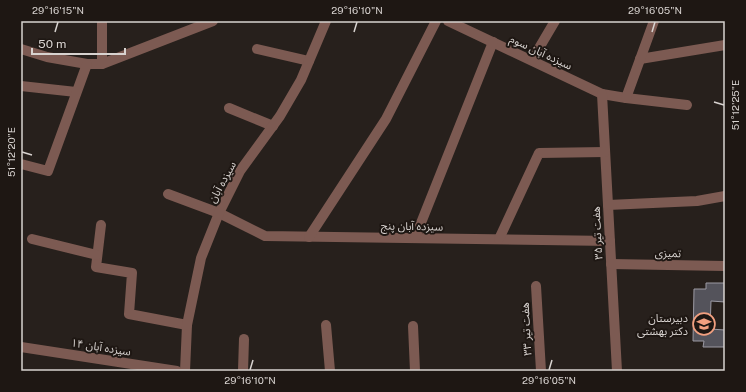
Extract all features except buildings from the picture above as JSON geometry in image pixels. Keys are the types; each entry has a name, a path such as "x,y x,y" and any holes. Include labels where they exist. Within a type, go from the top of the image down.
{"street":[{"path":"102,21 102,64"},
{"path":"21,49 47,57 87,64 102,64 213,21"},
{"name":"سیزده آبان","path":"185,371 187,325 201,258 219,212 240,172 280,116 301,80 326,21"},
{"path":"309,237 386,119 436,21"},
{"name":"سیزده آبان سوم","path":"448,21 602,94 687,105"},
{"path":"532,60 555,21"},
{"path":"626,98 654,21"},
{"path":"415,238 493,42"},
{"path":"640,59 725,45"},
{"path":"256,48 309,61"},
{"path":"21,164 48,171 87,64"},
{"path":"21,86 76,92"},
{"name":"هفت تیر ۳۵","path":"602,94 616,371"},
{"path":"229,108 273,126"},
{"path":"499,239 539,153 605,152"},
{"name":"سیزده آبان پنج","path":"168,194 219,212 264,236 610,241"},
{"path":"608,205 697,201 725,196"},
{"path":"101,225 96,267 132,273 129,314 187,325"},
{"path":"32,239 97,255"},
{"name":"تمیزی","path":"611,264 725,266"},
{"name":"هفت تیر ۳۳","path":"536,286 541,371"},
{"path":"326,325 330,371"},
{"path":"414,326 415,371"},
{"path":"243,371 244,339"},
{"name":"سیزده آبان ۱۴","path":"21,347 177,371"}],"place":[{"name":"دبیرستان دکتر بهشتی","path":"704,324"}]}
